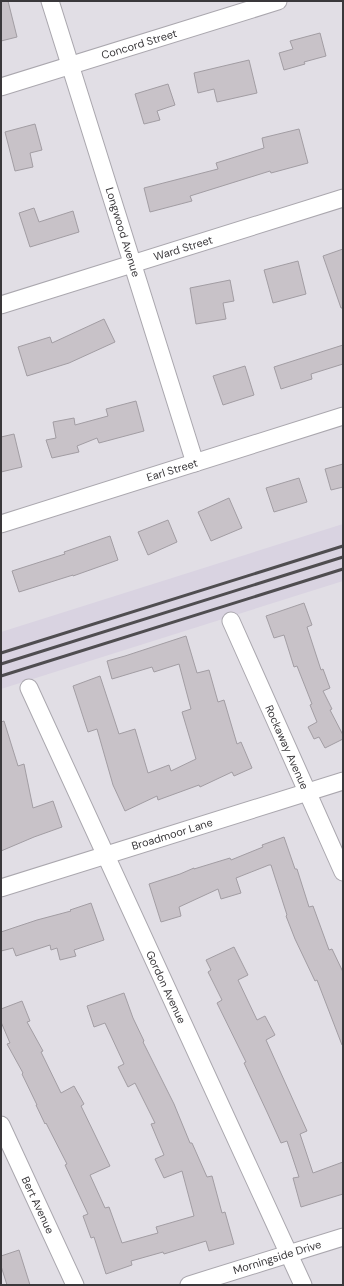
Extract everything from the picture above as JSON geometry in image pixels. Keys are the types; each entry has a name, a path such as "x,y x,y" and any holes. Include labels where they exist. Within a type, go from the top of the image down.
{"street":[{"name":"Longwood Avenue","path":"50,1 195,463"},
{"name":"Concord Street","path":"1,87 278,1"},
{"name":"Ward Street","path":"1,305 343,198"},
{"name":"Earl Street","path":"1,524 343,416"},
{"name":"Rockaway Avenue","path":"231,621 343,872"},
{"name":"Gordon Avenue","path":"29,688 304,1285"},
{"name":"Broadmoor Lane","path":"1,888 343,780"},
{"name":"Bert Avenue","path":"1,1125 75,1285"},
{"name":"Morningside Drive","path":"189,1285 343,1237"}],"shaded area":[{"path":"343,524 343,581 1,689 1,632"}],"building":[{"path":"1,1 8,1 17,37 1,41"},
{"path":"320,33 326,56 304,62 305,64 284,70 279,53 293,49 290,41"},
{"path":"249,60 257,93 217,102 214,89 198,93 194,73"},
{"path":"168,84 175,105 157,111 160,120 144,124 135,94"},
{"path":"35,124 42,150 30,153 33,167 15,171 5,132"},
{"path":"299,129 308,163 271,173 270,171 190,196 192,201 150,212 144,188 218,169 216,163 264,148 262,138"},
{"path":"34,208 39,222 73,211 79,232 30,247 19,213"},
{"path":"343,249 343,308 341,308 323,256"},
{"path":"298,261 306,294 273,303 264,270"},
{"path":"230,280 234,301 223,303 226,319 196,324 190,288"},
{"path":"104,319 115,342 69,363 27,376 18,347 50,337 52,343"},
{"path":"343,345 343,364 311,374 312,379 281,389 274,367"},
{"path":"245,366 254,395 223,405 213,376"},
{"path":"136,401 144,431 99,443 97,438 77,446 79,452 52,458 46,440 56,438 53,422 74,418 75,425 108,416 106,409"},
{"path":"14,434 22,467 1,472 1,437"},
{"path":"343,464 343,487 331,490 325,469"},
{"path":"299,478 307,502 274,512 266,488"},
{"path":"229,498 242,528 211,541 198,512"},
{"path":"168,520 177,542 148,555 138,532"},
{"path":"110,536 118,560 73,576 19,592 12,571 65,554 64,552"},
{"path":"304,603 312,625 307,627 321,670 323,669 330,688 323,691 332,709 330,710 343,735 343,739 325,748 319,737 314,739 308,727 317,722 310,705 312,704 297,666 294,667 284,635 274,638 266,616"},
{"path":"186,636 197,673 209,670 218,702 224,700 237,744 241,742 252,768 234,776 232,772 200,787 199,785 158,800 157,796 125,811 113,785 97,729 88,732 73,686 100,676 119,734 135,729 148,773 169,765 171,771 196,759 182,712 191,709 179,664 154,672 152,667 112,679 107,661"},
{"path":"4,721 18,766 24,764 33,808 53,801 62,827 1,851 1,722"},
{"path":"284,837 295,869 297,869 309,907 313,906 329,950 332,949 343,972 343,1045 317,980 315,981 295,939 286,916 287,915 271,865 236,878 241,893 221,899 218,889 179,907 181,916 161,922 149,884 194,868 230,858 231,860 263,847 262,845"},
{"path":"91,903 104,940 74,950 76,956 60,960 57,948 51,950 50,945 16,956 13,948 1,951 1,932 71,911 70,910"},
{"path":"234,947 248,975 238,980 257,1020 265,1016 275,1035 266,1040 307,1131 300,1134 313,1173 343,1162 343,1194 301,1207 293,1178 299,1177 287,1141 281,1143 244,1063 246,1062 217,1003 222,1000 208,972 211,970 206,960"},
{"path":"124,993 133,1018 144,1041 143,1042 174,1104 190,1143 192,1143 207,1177 212,1176 222,1213 225,1212 234,1244 209,1251 206,1241 164,1254 163,1252 131,1261 132,1265 106,1274 94,1237 91,1238 83,1216 88,1214 65,1165 67,1164 46,1123 45,1124 22,1074 23,1073 7,1044 10,1043 1,1022 1,1009 22,1001 30,1021 27,1022 43,1051 41,1052 61,1093 74,1086 84,1104 81,1106 110,1166 90,1175 105,1208 109,1207 122,1243 158,1233 156,1227 194,1216 182,1171 164,1178 155,1159 164,1155 151,1124 155,1123 135,1083 128,1087 118,1067 124,1064 105,1023 94,1027 87,1006"},
{"path":"19,1250 30,1285 7,1285 1,1266 1,1256"}],"railway":[{"path":"1,653 343,546"},
{"path":"1,664 343,557"},
{"path":"1,676 343,569"}]}
